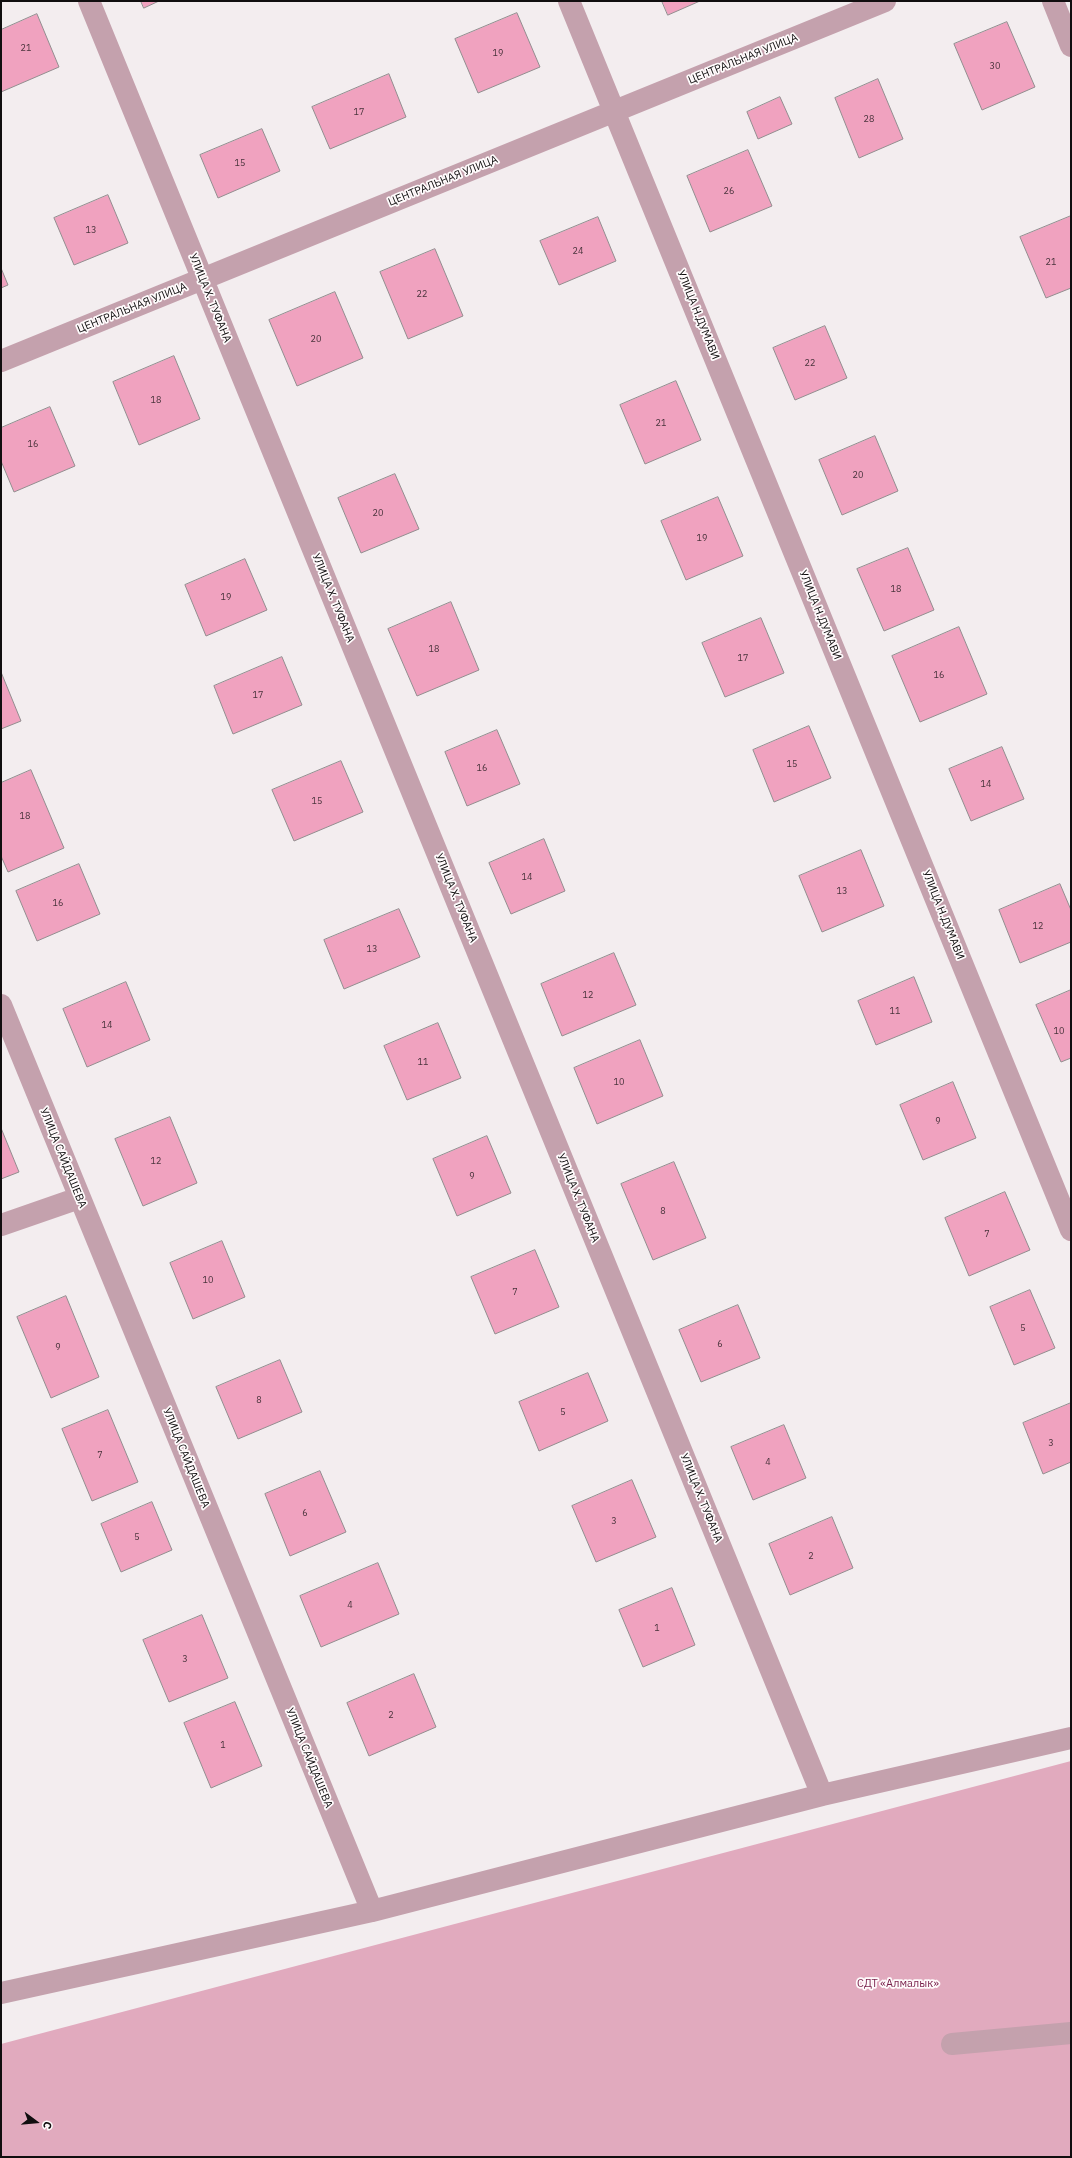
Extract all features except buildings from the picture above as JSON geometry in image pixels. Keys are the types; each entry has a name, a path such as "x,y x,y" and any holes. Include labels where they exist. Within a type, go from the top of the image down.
{"street":[{"name":"УЛИЦА Х. ТУФАНА","path":"89,1 822,1795"},
{"name":"УЛИЦА Н.ДУМАВИ","path":"569,1 1071,1230"},
{"name":"ЦЕНТРАЛЬНАЯ УЛИЦА","path":"1,361 885,1"},
{"path":"1053,1 1071,46"},
{"name":"УЛИЦА САЙДАШЕВА","path":"1,1005 372,1911"},
{"path":"1,1225 80,1198"},
{"path":"1,1993 372,1911 822,1795 1071,1738"},
{"path":"952,2044 1071,2033"}],"green space":[{"name":"СДТ «Алмалык»","path":"1071,1761 1071,2157 1,2157 1,2044"}]}
